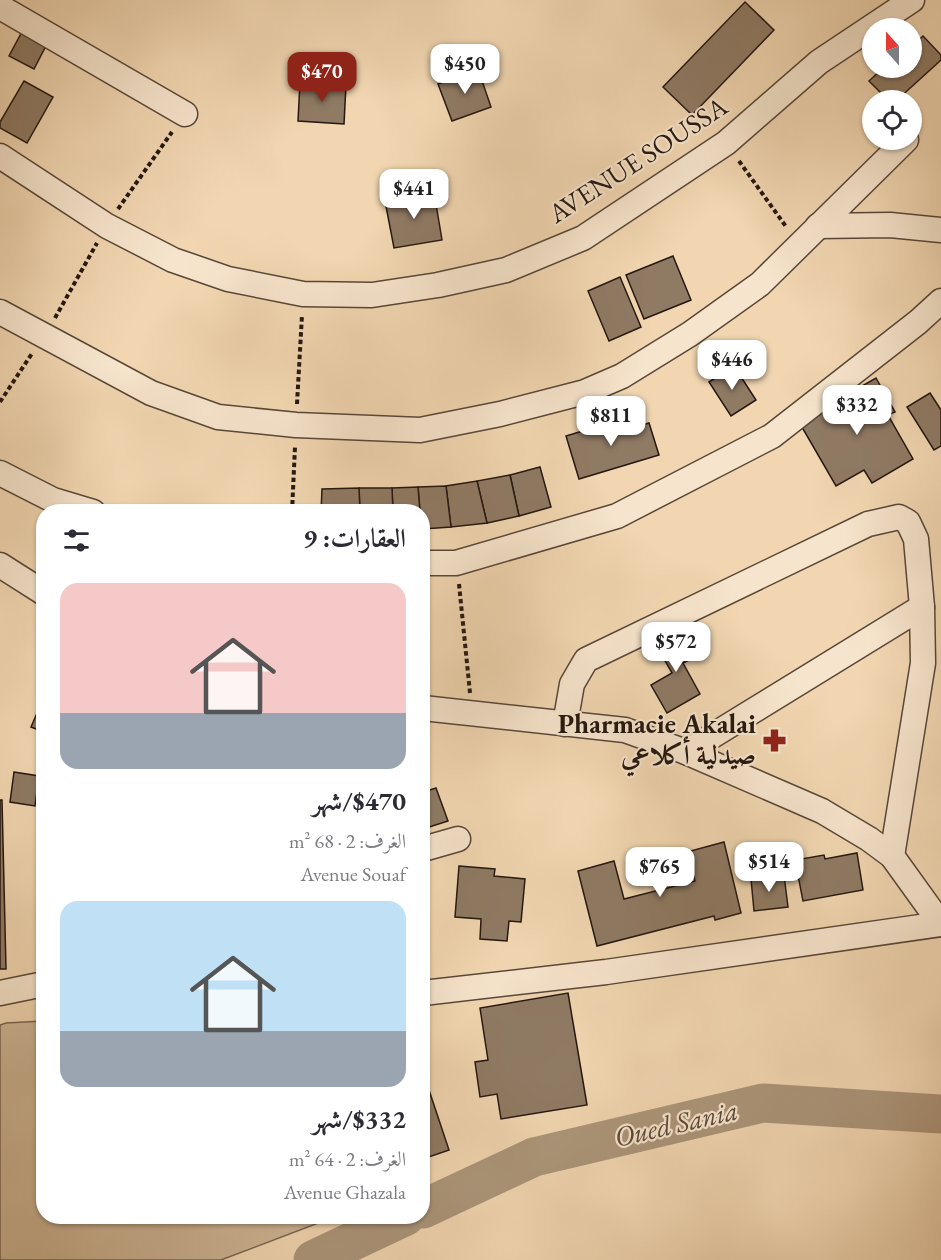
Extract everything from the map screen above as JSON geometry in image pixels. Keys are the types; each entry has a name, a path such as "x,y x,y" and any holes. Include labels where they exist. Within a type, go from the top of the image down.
{"street":[{"name":"AVENUE SOUSSA","path":"0,156 107,226 173,260 228,279 303,294 372,295 438,285 506,270 583,238 726,143 819,62 912,0"},
{"path":"0,7 185,114"},
{"path":"0,312 151,393 218,417 296,425 420,430 500,414 585,392 622,376 690,334 760,284 896,150"},
{"path":"818,226 890,225 941,230"},
{"path":"430,563 456,563 617,516 772,436 941,302"},
{"path":"0,473 53,500 66,504"},
{"path":"565,724 572,684 586,660 868,524 899,517 909,522 916,539 922,607 923,663 892,856"},
{"path":"0,565 36,588"},
{"path":"686,752 922,607"},
{"path":"430,709 625,730 686,752 822,811 869,839 892,856 941,924 606,972 430,992"},
{"path":"430,847 458,838"},
{"path":"0,993 36,986"}],"path":[{"path":"0,402 44,336 107,226 185,114"},
{"path":"726,143 798,245"},
{"path":"292,504 303,294"},
{"path":"456,563 473,714"}],"shaded area":[{"path":"36,1021 36,1224 316,1224 221,1260 0,1260 0,1025"}],"building":[{"path":"745,2 774,30 692,115 663,87"},
{"path":"24,28 49,40 34,69 9,56"},
{"path":"922,37 941,55 941,60 922,77"},
{"path":"478,69 491,107 452,121 438,84"},
{"path":"872,78 921,78 908,90 878,90 869,81"},
{"path":"24,81 53,97 27,143 0,128 0,122"},
{"path":"300,82 346,85 344,124 298,121"},
{"path":"434,192 442,240 394,248 385,201"},
{"path":"673,256 691,300 644,319 626,275"},
{"path":"620,277 641,327 609,341 588,291"},
{"path":"734,366 756,400 731,416 709,382"},
{"path":"876,378 895,412 888,415 913,459 872,483 864,470 836,486 799,422"},
{"path":"930,393 941,410 941,446 934,450 907,407"},
{"path":"632,416 635,427 649,423 659,455 579,479 566,436"},
{"path":"540,467 551,507 519,516 510,475"},
{"path":"510,475 519,516 487,523 477,481"},
{"path":"477,481 487,523 451,527 446,486"},
{"path":"446,486 451,527 430,528 430,504 419,504 418,487"},
{"path":"418,487 419,504 393,504 392,488"},
{"path":"359,488 392,488 393,504 360,504"},
{"path":"359,488 360,504 321,504 322,489"},
{"path":"682,630 697,656 683,663 700,694 667,713 651,685 672,673 656,645"},
{"path":"36,715 36,729 31,727"},
{"path":"14,772 36,776 35,806 10,802"},
{"path":"436,788 448,821 430,827 430,790"},
{"path":"0,800 2,800 6,969 0,969"},
{"path":"724,842 741,913 715,920 714,916 597,946 578,871 614,861 624,899 695,881 687,852"},
{"path":"857,853 863,890 803,901 795,860 824,855 825,859"},
{"path":"459,866 495,869 494,876 525,879 521,922 509,921 507,941 480,939 481,919 455,917"},
{"path":"784,875 788,907 754,911 751,879"},
{"path":"568,993 587,1105 501,1119 497,1094 480,1097 475,1062 488,1060 480,1008"},
{"path":"430,1093 449,1150 430,1157"}],"waterway":[{"name":"Oued Sania","path":"430,1206 534,1157 763,1103 941,1114"},
{"name":"Oued Sania","path":"313,1260 389,1224"}],"place":[{"name":"Pharmacie Akalai صيدلية أكلاعي","path":"774,740"}]}
